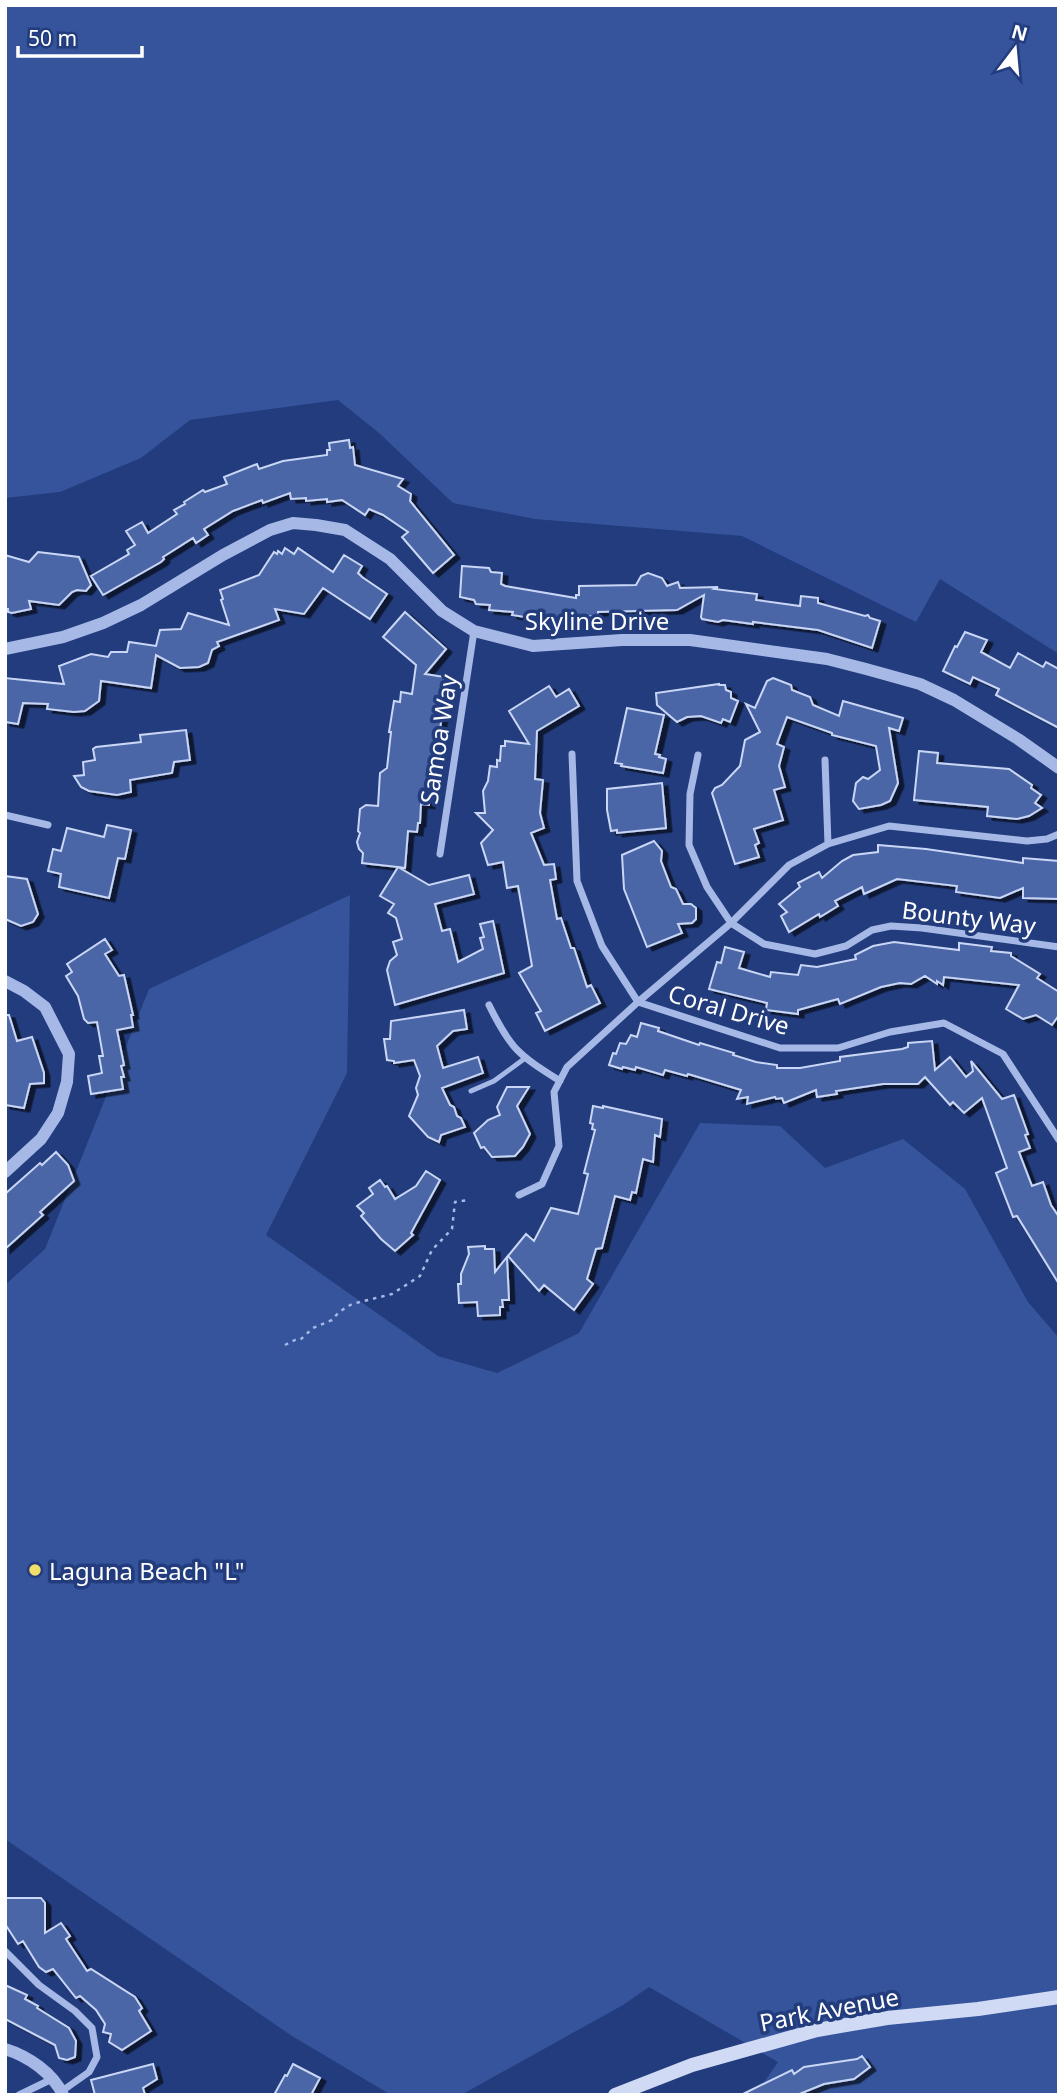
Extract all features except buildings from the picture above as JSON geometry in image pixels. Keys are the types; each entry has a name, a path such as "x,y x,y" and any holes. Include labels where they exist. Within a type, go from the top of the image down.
{"main road":[{"name":"Park Avenue","path":"615,2095 692,2065 817,2030 887,2018 1059,1997"}],"street":[{"name":"Skyline Drive","path":"5,649 63,637 103,623 141,605 222,555 270,530 293,523 316,524 345,530 390,559 442,611 474,631 533,646 622,640 690,640 840,662 920,684 954,700 1059,768"},
{"name":"Samoa Way","path":"440,854 474,631"},
{"name":"Coral Drive","path":"572,754 578,881 602,946 638,1002 780,1048 838,1048 890,1032 944,1023 1003,1054 1059,1140"},
{"name":"Bounty Way","path":"698,755 690,794 689,845 707,887 731,923 765,944 815,954 846,946 872,930 891,926 1059,947"},
{"path":"825,760 828,844"},
{"path":"5,815 48,825"},
{"path":"519,1195 542,1184 559,1146 554,1093 567,1067 731,923 789,866 828,844 889,826 1027,841 1047,839 1059,834"},
{"path":"5,981 45,1007 69,1054 67,1082 58,1113 41,1139 5,1172"},
{"path":"489,1005 503,1035 524,1059 560,1081"},
{"path":"5,1951 39,1985 75,2011 92,2028 97,2057 89,2072 63,2093 34,2063 5,2049"},
{"path":"19,2095 52,2079"}],"lane":[{"path":"471,1091 494,1081 524,1059"}],"path":[{"path":"285,1345 300,1340 313,1328 332,1320 352,1304 392,1294 420,1276 432,1250 452,1229 455,1202 470,1200"}],"shaded area":[{"path":"5,5 1059,5 1059,654 940,579 916,622 742,536 535,519 453,503 379,433 338,400 190,420 141,458 60,492 5,498"},
{"path":"350,895 347,1073 266,1235 438,1356 497,1373 579,1333 700,1123 780,1126 825,1168 903,1139 965,1189 1028,1302 1059,1338 1059,2095 755,2095 778,2062 649,1987 623,2005 461,2095 391,2095 292,2036 5,1839 5,1285 45,1249 149,989"}],"place":[{"name":"Laguna Beach \"L\"","path":"35,1570"}]}
